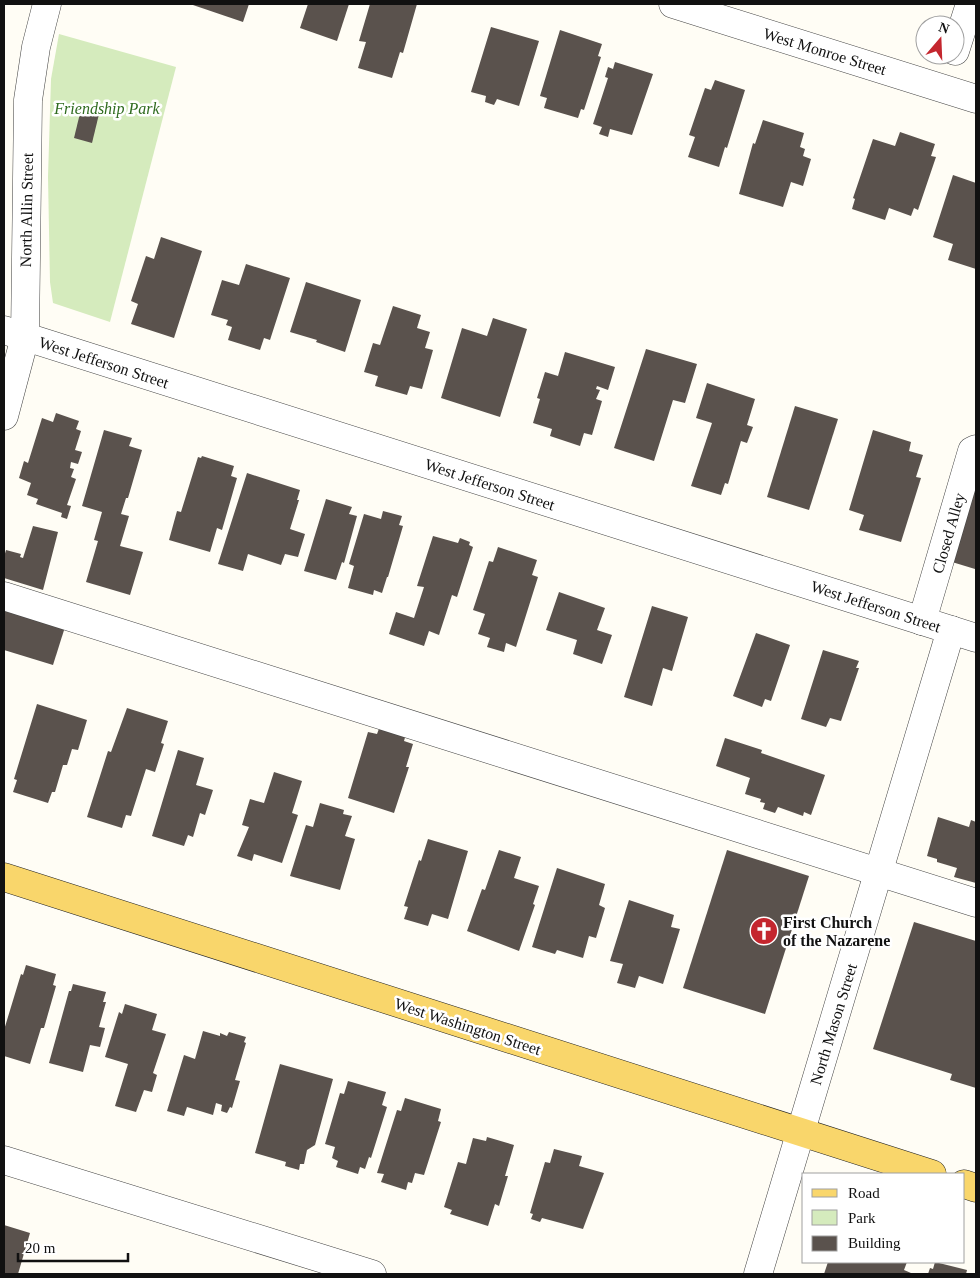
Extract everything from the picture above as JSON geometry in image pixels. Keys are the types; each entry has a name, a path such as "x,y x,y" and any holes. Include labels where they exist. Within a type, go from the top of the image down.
{"main road":[{"name":"West Washington Street","path":"4,877 929,1173"}],"street":[{"name":"North Allin Street","path":"4,416 14,334 28,100 36,47 47,4"},
{"name":"West Monroe Street","path":"673,4 976,99"},
{"path":"965,19 970,4"},
{"path":"944,88 951,65"},
{"name":"West Jefferson Street","path":"14,334 964,634"},
{"name":"Closed Alley","path":"922,621 972,451 976,449"},
{"path":"4,596 976,903"},
{"name":"North Mason Street","path":"758,1274 879,872 964,634"},
{"path":"4,1160 372,1274"}],"green space":[{"name":"Friendship Park","path":"59,34 176,67 110,322 53,303 50,282 48,177 51,79"}],"building":[{"path":"190,4 249,4 243,22"},
{"path":"308,4 349,4 337,41 300,28"},
{"path":"370,4 417,4 403,53 400,52 392,78 358,68 366,42 359,41"},
{"path":"491,27 539,41 519,106 497,99 494,105 485,102 486,96 471,92"},
{"path":"560,30 602,44 598,56 601,57 584,110 581,109 578,118 544,108 547,98 540,96"},
{"path":"615,62 653,74 632,135 610,129 608,137 599,134 602,127 593,124 608,78 605,77 608,67 613,69"},
{"path":"715,80 745,90 727,148 725,147 719,167 688,157 695,137 689,135 705,88 711,90"},
{"path":"82,105 100,110 92,143 74,138"},
{"path":"763,120 804,133 800,147 805,149 803,156 811,159 803,186 791,182 783,207 739,194 753,143 755,144"},
{"path":"900,132 935,144 931,156 936,157 918,210 914,208 911,216 889,208 885,220 852,209 855,199 853,198 873,139 895,146"},
{"path":"953,175 976,183 976,269 948,260 953,244 933,237"},
{"path":"161,237 202,251 174,338 131,324 138,304 131,301 146,256 154,259"},
{"path":"246,264 290,278 270,340 264,338 260,350 228,340 232,327 226,325 228,320 211,315 222,280 239,285"},
{"path":"306,282 361,300 345,352 316,342 317,340 290,332"},
{"path":"393,306 421,315 417,328 430,332 425,348 433,350 422,389 410,386 407,395 375,386 378,376 364,372 373,343 380,345"},
{"path":"493,318 527,329 500,417 441,398 462,328 487,336"},
{"path":"646,349 697,364 685,403 673,400 654,461 614,448"},
{"path":"565,352 615,367 608,390 597,386 596,389 600,390 596,399 602,401 592,435 584,433 580,446 550,436 552,429 533,423 540,399 537,398 545,372 558,376"},
{"path":"707,383 755,399 747,425 753,427 747,443 741,441 728,484 725,483 721,495 691,486 712,423 696,418"},
{"path":"795,406 838,419 809,510 767,497"},
{"path":"56,413 79,421 76,429 81,431 75,450 82,452 78,464 71,462 70,468 74,469 71,477 76,479 67,505 71,506 67,519 61,517 62,513 36,504 38,499 27,495 31,483 19,478 24,461 28,463 42,418 53,422"},
{"path":"104,430 132,438 129,446 142,450 128,498 126,498 121,514 129,516 120,546 143,552 130,595 86,582 98,541 94,540 102,512 82,506"},
{"path":"873,430 911,442 909,451 923,455 916,477 921,478 901,542 859,530 864,515 849,510"},
{"path":"202,456 234,466 231,476 237,478 222,530 217,528 210,552 169,540 177,511 181,512 198,457 201,458"},
{"path":"247,473 300,490 297,500 299,500 290,529 305,534 298,557 285,554 281,565 248,554 243,571 218,564"},
{"path":"976,476 976,564 975,569 952,562"},
{"path":"326,499 352,507 349,514 357,516 344,563 342,562 336,580 304,571"},
{"path":"383,511 402,516 399,525 403,526 382,593 374,590 373,595 348,588 354,566 349,564 364,514 381,519"},
{"path":"33,526 58,532 43,590 4,578 6,550 21,554 20,557 23,558"},
{"path":"433,536 458,543 460,538 470,542 469,545 473,547 457,597 452,595 439,635 429,631 424,646 389,634 396,612 414,618 424,587 417,586"},
{"path":"498,547 537,560 532,575 538,577 516,647 506,643 504,652 487,647 490,638 478,634 485,614 473,610 489,561 493,562"},
{"path":"559,592 605,608 597,630 612,635 602,664 573,654 577,640 546,630"},
{"path":"652,606 688,617 672,671 663,668 652,706 624,697"},
{"path":"4,609 65,627 53,665 4,650"},
{"path":"756,633 790,645 771,701 765,699 762,707 733,696"},
{"path":"823,650 859,661 856,668 859,668 841,721 830,718 826,727 801,719"},
{"path":"37,704 87,720 78,750 72,749 67,765 63,765 55,792 52,792 48,803 13,792 17,780 14,779"},
{"path":"127,708 168,721 161,743 164,744 155,772 146,769 131,816 126,815 122,828 87,817 108,751 111,752"},
{"path":"380,726 406,734 404,741 413,744 406,767 409,767 394,813 348,798 368,732 377,734"},
{"path":"725,738 762,750 761,753 825,775 811,815 804,812 803,816 778,807 775,813 763,809 765,803 760,802 761,799 745,794 750,778 716,766"},
{"path":"178,750 204,758 196,785 213,790 205,815 200,813 193,837 188,835 184,846 152,836"},
{"path":"274,772 302,781 292,813 298,815 282,863 254,854 252,861 237,856 249,827 242,825 250,799 264,803"},
{"path":"320,803 344,810 343,814 352,816 345,836 355,839 340,890 290,876 306,825 313,827"},
{"path":"938,817 969,827 971,820 976,822 976,883 954,877 957,868 937,862 937,859 927,856"},
{"path":"428,839 468,851 448,919 432,914 428,926 404,919 408,907 404,906"},
{"path":"499,850 521,857 514,878 539,886 533,904 535,905 519,951 467,931 482,889 485,890"},
{"path":"727,850 809,876 765,1014 683,988"},
{"path":"557,868 605,884 599,905 605,908 596,938 589,936 583,958 557,950 555,954 532,947"},
{"path":"629,900 674,915 671,927 680,929 663,984 639,976 635,988 617,983 623,964 610,961"},
{"path":"914,922 976,941 976,1088 950,1080 952,1074 873,1049"},
{"path":"26,965 56,974 53,985 56,986 44,1028 41,1028 30,1064 4,1056 4,1030 21,974 23,975"},
{"path":"73,984 106,992 103,1002 106,1002 99,1027 105,1028 100,1047 90,1045 83,1072 49,1063 69,991 71,991"},
{"path":"125,1004 157,1014 152,1030 166,1034 153,1073 157,1075 152,1092 144,1090 136,1112 115,1106 128,1064 105,1057 119,1012 122,1014"},
{"path":"203,1031 220,1036 220,1033 227,1036 229,1032 246,1037 235,1080 240,1081 232,1108 230,1107 227,1113 221,1111 222,1105 216,1103 213,1115 187,1107 184,1116 167,1111 184,1055 195,1059"},
{"path":"280,1064 333,1079 315,1145 307,1150 304,1164 300,1164 299,1170 285,1166 286,1162 255,1153"},
{"path":"348,1081 386,1092 382,1105 387,1107 371,1158 369,1157 365,1169 360,1167 358,1174 336,1167 338,1161 332,1158 335,1147 325,1144 340,1093 344,1094"},
{"path":"405,1098 441,1109 438,1121 441,1122 424,1175 415,1173 412,1183 408,1182 406,1190 381,1182 384,1174 377,1173 397,1110 401,1111"},
{"path":"487,1137 514,1145 505,1176 508,1176 499,1206 495,1204 488,1226 450,1214 452,1210 444,1207 458,1162 466,1164 473,1138 486,1141"},
{"path":"554,1149 582,1156 579,1166 604,1173 583,1229 542,1218 540,1222 531,1219 533,1214 530,1213 545,1162 550,1163"},
{"path":"4,1225 30,1233 18,1274 4,1274"},
{"path":"828,1263 907,1263 904,1270 911,1273 910,1274 824,1274"},
{"path":"935,1263 939,1263 967,1270 966,1274 928,1274 930,1268 933,1269"}],"place":[{"name":"First Church of the Nazarene","path":"764,931"}]}
